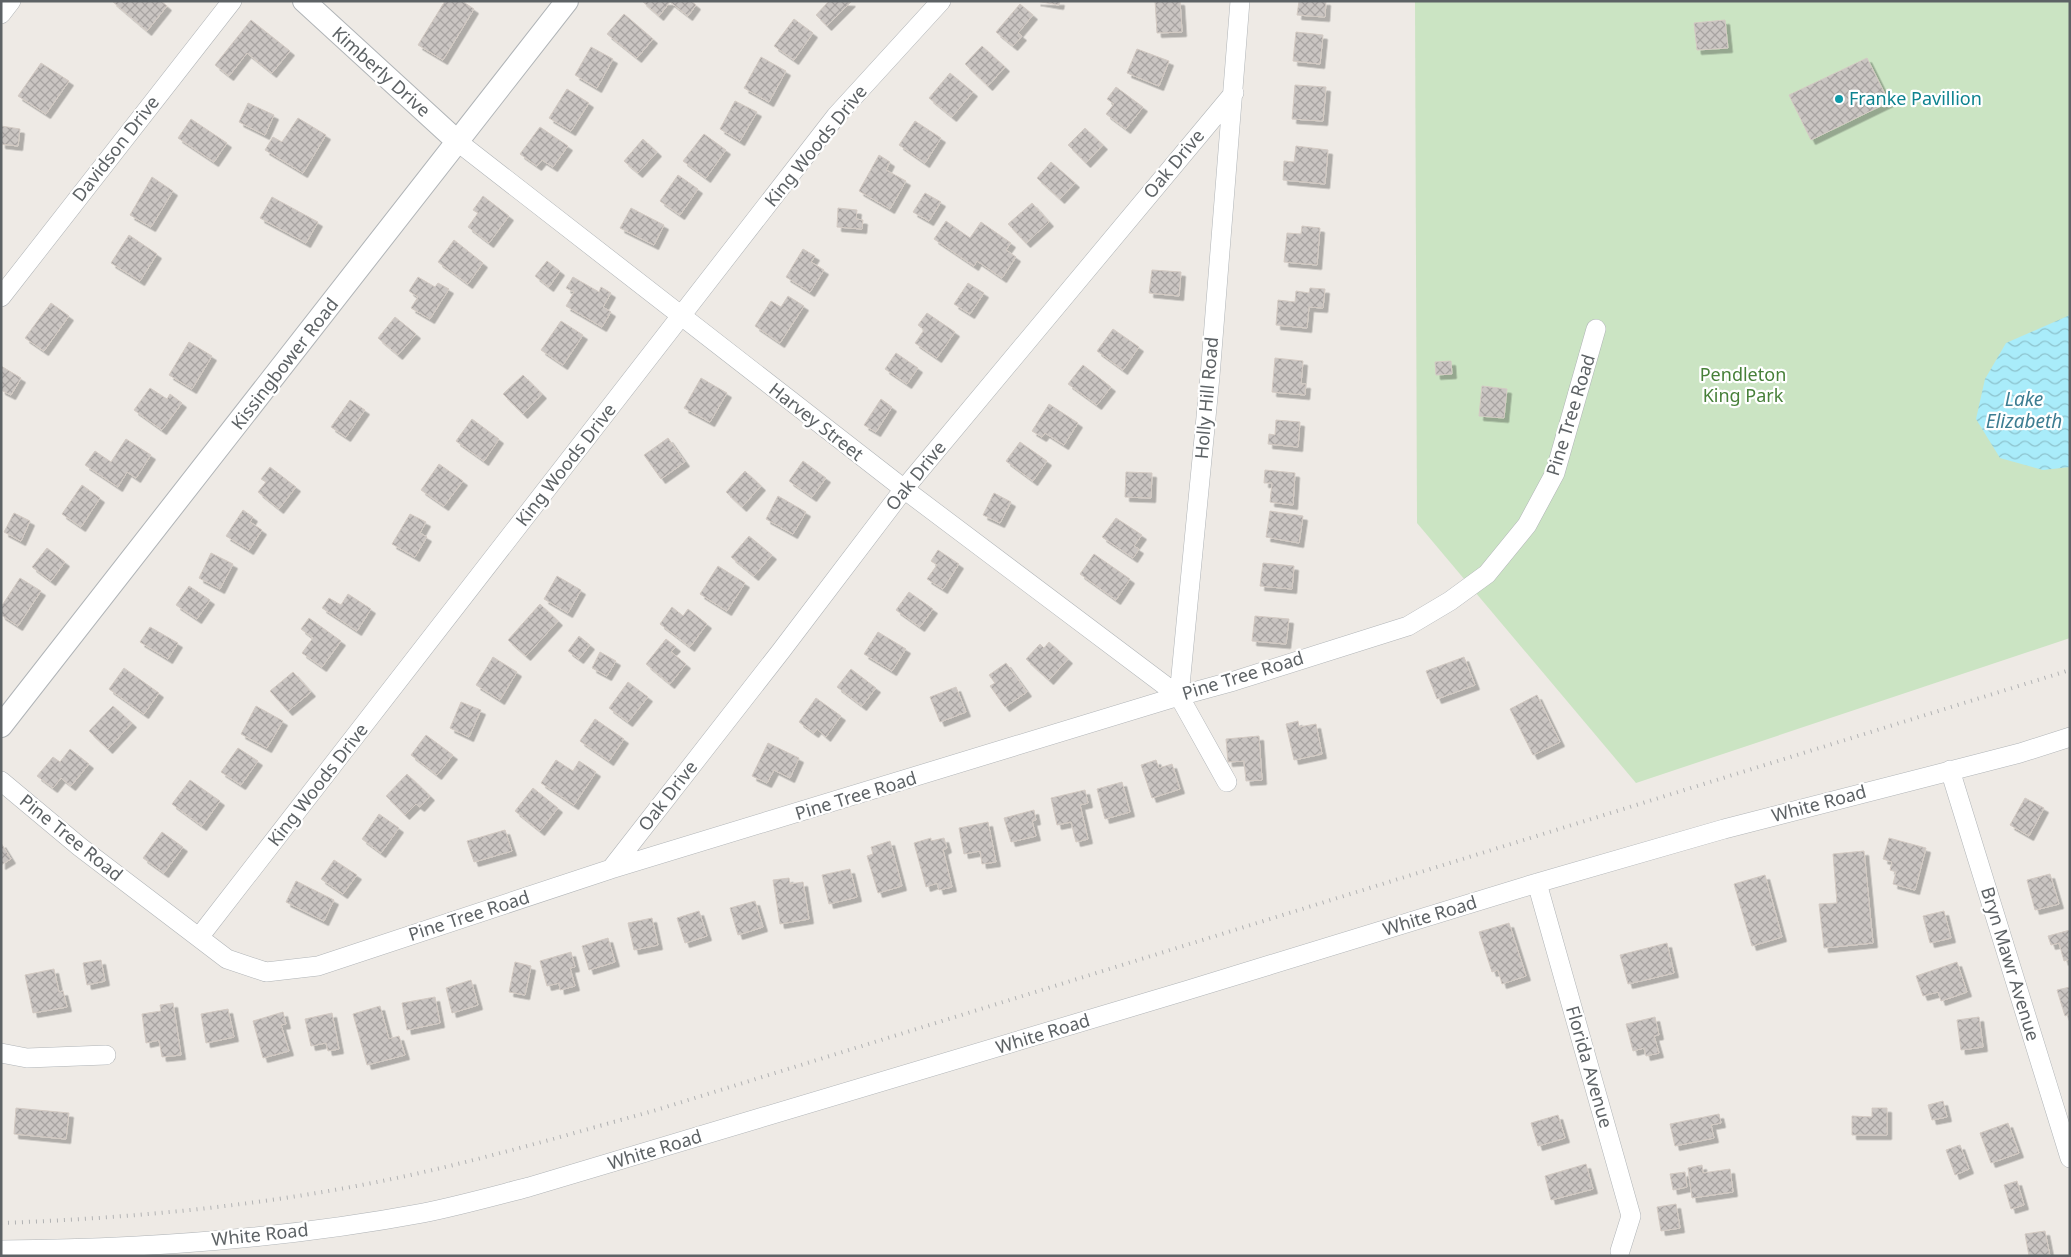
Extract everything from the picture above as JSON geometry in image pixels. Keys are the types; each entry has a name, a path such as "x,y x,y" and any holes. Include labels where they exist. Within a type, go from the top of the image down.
{"street":[{"path":"1,14 11,1"},
{"name":"Davidson Drive","path":"1,297 232,1"},
{"name":"Kimberly Drive","path":"304,1 458,142"},
{"name":"Kissingbower Road","path":"1,726 567,1"},
{"name":"King Woods Drive","path":"200,936 836,116 941,1"},
{"name":"Holly Hill Road","path":"1179,696 1207,405 1234,93 1240,1"},
{"name":"Oak Drive","path":"611,869 904,489 1234,93"},
{"name":"Harvey Street","path":"458,142 904,489 1179,696"},
{"name":"Pine Tree Road","path":"1,781 80,847 200,936 227,959 266,972 318,966 611,869 1179,696 1234,682 1408,626 1450,601 1487,574 1527,525 1555,473 1596,329"},
{"path":"1179,696 1227,782"},
{"name":"White Road","path":"1,1250 138,1245 251,1237 345,1226 443,1208 539,1184 1188,990 1537,883 1724,829 2070,737"},
{"name":"Bryn Mawr Avenue","path":"1950,770 2070,1158"},
{"name":"Florida Avenue","path":"1537,883 1631,1216 1620,1251"},
{"path":"1,1053 26,1058 106,1055"}],"green space":[{"name":"Pendleton King Park","path":"1415,1 2070,1 2070,638 1636,783 1417,523"}],"water":[{"name":"Lake Elizabeth","path":"2070,315 2070,467 2043,470 2000,458 1976,419 1985,379 2006,343"}],"building":[{"path":"112,1 161,1 167,6 147,31"},
{"path":"445,1 462,1 474,9 443,60 418,45"},
{"path":"642,1 691,1 696,5 688,16 670,2 659,16"},
{"path":"829,1 851,2 827,26 816,15"},
{"path":"1036,1 1060,1 1059,5"},
{"path":"1155,1 1180,1 1182,32 1157,33"},
{"path":"1299,1 1326,1 1325,17 1297,15"},
{"path":"1020,4 1033,15 1018,33 1022,36 1013,46 996,32"},
{"path":"624,14 653,39 637,58 607,34"},
{"path":"794,19 813,33 794,60 774,46"},
{"path":"251,20 290,51 272,73 247,53 229,76 215,65"},
{"path":"1725,20 1728,48 1697,50 1694,23"},
{"path":"1296,32 1323,35 1320,64 1293,61"},
{"path":"982,46 1005,67 988,86 965,64"},
{"path":"591,47 613,59 597,88 575,75"},
{"path":"1137,49 1169,61 1159,86 1127,73"},
{"path":"761,57 786,71 769,102 744,88"},
{"name":"Franke Pavillion","path":"1867,58 1889,102 1811,140 1789,95"},
{"path":"41,63 69,81 46,114 18,96"},
{"path":"950,73 973,92 952,117 929,98"},
{"path":"1295,85 1326,87 1323,121 1292,119"},
{"path":"1116,87 1143,107 1126,129 1106,114 1114,104 1107,99"},
{"path":"567,89 589,103 571,131 549,118"},
{"path":"735,101 757,112 740,141 720,129"},
{"path":"248,103 274,115 265,135 239,122"},
{"path":"298,118 326,135 303,173 265,150 273,137 282,142"},
{"path":"191,119 227,143 214,162 178,138"},
{"path":"915,121 941,138 925,163 899,145"},
{"path":"1,126 20,129 18,146 1,144"},
{"path":"540,127 568,146 553,167 542,160 537,166 520,154"},
{"path":"1085,128 1103,145 1086,163 1068,145"},
{"path":"704,134 726,150 706,178 683,161"},
{"path":"643,139 657,152 638,173 624,161"},
{"path":"1296,146 1328,150 1325,184 1283,180 1284,161 1294,162"},
{"path":"879,155 890,162 886,170 906,181 890,209 859,191"},
{"path":"1051,162 1075,183 1060,199 1037,178"},
{"path":"678,175 698,189 680,215 660,201"},
{"path":"152,177 173,191 151,227 130,215"},
{"path":"925,193 941,202 929,221 913,212"},
{"path":"483,196 509,216 489,243 468,227 478,213 473,210"},
{"path":"272,197 318,222 306,243 260,218"},
{"path":"1032,203 1049,222 1026,243 1008,224"},
{"path":"631,208 664,225 654,245 620,228"},
{"path":"838,208 857,210 856,219 863,220 862,229 837,227"},
{"path":"946,221 970,238 981,222 1011,243 1006,250 1016,257 1002,278 977,261 974,266 934,239"},
{"path":"1302,226 1320,228 1317,265 1284,262 1287,233 1301,234"},
{"path":"129,235 157,254 140,281 111,263"},
{"path":"454,240 483,263 468,284 438,262"},
{"path":"803,249 815,256 811,262 824,270 810,292 786,277"},
{"path":"547,261 560,271 549,287 535,276"},
{"path":"1152,270 1181,272 1179,296 1149,293"},
{"path":"418,277 435,287 438,283 449,289 430,319 411,308 418,297 409,291"},
{"path":"573,277 599,292 601,287 611,293 603,307 611,312 602,327 566,306 574,292 566,288"},
{"path":"968,283 984,293 970,314 954,304"},
{"path":"1310,288 1325,289 1323,308 1309,307 1307,328 1276,325 1278,300 1295,302 1296,291 1309,293"},
{"path":"788,296 804,306 780,343 755,326 771,301 781,307"},
{"path":"51,303 69,316 44,351 25,338"},
{"path":"927,313 955,332 937,358 915,343 924,330 918,325"},
{"path":"395,317 416,334 398,355 378,338"},
{"path":"561,321 583,335 563,365 541,350"},
{"path":"1113,329 1139,347 1123,370 1097,351"},
{"path":"189,342 212,356 192,389 169,375"},
{"path":"896,353 918,368 907,384 885,369"},
{"path":"1275,358 1303,361 1301,384 1306,384 1305,395 1272,392"},
{"path":"1451,361 1452,374 1436,375 1435,362"},
{"path":"1083,365 1111,387 1097,405 1068,384"},
{"path":"1,366 21,378 11,395 1,390"},
{"path":"523,375 542,394 523,414 503,394"},
{"path":"701,378 727,393 710,422 684,408"},
{"path":"1482,386 1507,389 1504,418 1479,416"},
{"path":"150,388 167,399 170,394 182,403 162,430 134,410"},
{"path":"881,399 892,407 876,432 864,425"},
{"path":"350,400 365,410 346,437 331,427"},
{"path":"1049,404 1078,423 1064,445 1045,433 1042,437 1032,431"},
{"path":"472,419 499,439 484,461 456,441"},
{"path":"1276,420 1300,422 1298,447 1268,444 1269,434 1275,435"},
{"path":"668,438 685,462 661,479 644,455"},
{"path":"126,439 151,455 136,478 127,472 118,487 85,465 95,451 111,462"},
{"path":"1020,442 1047,461 1033,481 1006,461"},
{"path":"803,461 826,478 812,497 789,481"},
{"path":"439,464 463,481 444,506 421,490"},
{"path":"270,467 296,487 279,509 258,492 266,482 261,479"},
{"path":"1265,470 1295,473 1293,505 1270,502 1272,483 1264,483"},
{"path":"745,471 761,486 742,507 726,492"},
{"path":"1126,472 1152,473 1151,498 1125,497"},
{"path":"82,485 100,498 81,527 62,514"},
{"path":"994,493 1011,502 1000,523 983,515"},
{"path":"778,496 806,512 793,534 766,519"},
{"path":"243,510 253,517 250,522 262,530 249,550 226,536"},
{"path":"1270,511 1303,516 1299,543 1266,537"},
{"path":"14,513 30,521 21,541 4,532"},
{"path":"410,514 426,522 420,533 427,537 415,557 392,544"},
{"path":"1116,518 1142,535 1134,546 1139,549 1133,558 1102,537"},
{"path":"749,536 772,555 754,576 731,557"},
{"path":"47,548 65,562 51,581 32,567"},
{"path":"938,550 959,564 943,589 927,579 937,565 931,561"},
{"path":"211,553 233,564 220,589 199,578"},
{"path":"1094,554 1130,579 1116,600 1080,574"},
{"path":"1263,563 1294,566 1292,589 1260,586"},
{"path":"718,566 745,583 727,611 700,594"},
{"path":"557,576 581,590 568,613 544,599"},
{"path":"20,578 41,591 18,626 1,615 1,607"},
{"path":"189,586 210,600 197,619 176,605"},
{"path":"909,592 933,609 920,627 896,610"},
{"path":"348,594 371,609 357,631 322,608 329,598 341,605"},
{"path":"540,604 558,621 526,656 508,640"},
{"path":"672,607 683,616 688,609 707,624 690,647 660,624"},
{"path":"1255,616 1289,619 1286,644 1252,641"},
{"path":"309,618 341,641 322,667 302,653 313,638 301,629"},
{"path":"150,627 178,643 168,659 140,642"},
{"path":"878,632 906,649 892,671 864,654"},
{"path":"579,636 590,645 579,659 568,651"},
{"path":"666,639 676,647 671,652 686,664 670,684 646,664"},
{"path":"1049,642 1068,659 1049,680 1026,659 1040,644 1044,648"},
{"path":"600,652 616,661 607,676 592,668"},
{"path":"493,657 517,672 500,700 476,685"},
{"path":"1464,657 1475,685 1437,699 1426,671"},
{"path":"1006,663 1027,692 1005,707 990,686 995,683 989,675"},
{"path":"124,668 159,693 144,714 109,689"},
{"path":"851,669 876,688 862,706 837,687"},
{"path":"293,672 311,692 288,711 270,691"},
{"path":"628,682 648,697 628,722 609,708"},
{"path":"956,687 966,712 940,722 930,697"},
{"path":"1537,695 1560,742 1533,755 1510,709"},
{"path":"816,698 841,716 826,737 817,729 814,733 799,722"},
{"path":"461,702 481,710 469,737 450,728"},
{"path":"113,706 132,723 108,749 89,731"},
{"path":"256,706 283,721 267,748 241,734"},
{"path":"595,719 624,739 609,761 580,741"},
{"path":"1298,721 1299,727 1316,724 1322,754 1294,760 1286,724"},
{"path":"426,735 453,755 437,775 411,755"},
{"path":"1259,736 1262,780 1246,781 1244,761 1228,762 1226,739"},
{"path":"768,743 799,758 790,778 774,770 767,783 752,776"},
{"path":"238,748 258,761 241,785 221,772"},
{"path":"70,749 89,764 71,786 61,778 53,788 37,776 53,757 60,762"},
{"path":"556,760 573,771 579,761 596,772 574,805 541,783"},
{"path":"1156,760 1159,768 1172,764 1180,789 1152,798 1141,765"},
{"path":"407,774 430,796 420,807 416,804 405,815 386,796"},
{"path":"190,780 220,801 202,826 172,804"},
{"path":"1122,782 1130,812 1105,819 1097,789"},
{"path":"533,788 558,808 540,831 515,811"},
{"path":"1085,790 1088,803 1080,805 1088,839 1076,842 1071,822 1057,825 1051,798"},
{"path":"2025,798 2044,808 2029,836 2010,825"},
{"path":"1034,810 1036,820 1032,821 1036,836 1011,842 1004,818"},
{"path":"379,814 399,828 381,853 362,839"},
{"path":"988,822 996,862 982,864 980,851 964,854 959,828"},
{"path":"505,830 512,851 474,862 467,841"},
{"path":"162,832 183,847 164,873 143,858"},
{"path":"931,838 931,841 944,838 947,848 943,850 952,887 939,890 937,883 926,887 914,843"},
{"path":"1889,838 1926,848 1915,890 1893,884 1896,872 1890,870 1892,862 1883,859"},
{"path":"890,841 902,886 878,893 867,856 873,854 871,847"},
{"path":"1,843 11,859 1,865"},
{"path":"1864,851 1873,943 1824,948 1819,904 1837,903 1833,854"},
{"path":"334,860 357,875 343,894 321,879"},
{"path":"850,869 857,897 829,904 822,875"},
{"path":"2050,874 2059,904 2035,910 2027,880"},
{"path":"1765,875 1782,937 1752,946 1734,884"},
{"path":"789,878 790,884 803,882 809,919 780,924 773,880"},
{"path":"296,881 334,900 324,921 286,902"},
{"path":"755,901 763,927 738,935 730,908"},
{"path":"699,911 707,936 685,943 677,918"},
{"path":"1944,911 1951,938 1930,943 1923,916"},
{"path":"652,918 658,945 634,950 628,923"},
{"path":"1509,923 1526,976 1502,984 1498,970 1492,972 1479,932"},
{"path":"2070,930 2070,959 2064,961 2059,943 2051,945 2048,936"},
{"path":"608,938 615,962 589,970 582,946"},
{"path":"1667,943 1674,973 1628,984 1620,955"},
{"path":"571,952 575,967 570,968 575,986 560,990 559,983 547,986 540,961"},
{"path":"101,960 105,981 87,985 83,963"},
{"path":"515,962 531,966 525,995 509,992"},
{"path":"1957,962 1967,992 1941,1001 1938,992 1923,996 1916,976"},
{"path":"54,969 59,992 63,991 67,1007 33,1013 25,975"},
{"path":"471,980 478,1005 452,1013 446,988"},
{"path":"2070,987 2070,1014 2065,1016 2057,990"},
{"path":"435,997 440,1023 407,1030 402,1003"},
{"path":"173,1003 181,1055 162,1057 159,1040 146,1043 142,1014 161,1011 160,1005"},
{"path":"380,1006 389,1039 399,1036 405,1055 367,1065 353,1014"},
{"path":"228,1009 234,1037 206,1043 201,1014"},
{"path":"283,1012 286,1024 281,1025 289,1051 263,1058 253,1021"},
{"path":"332,1013 339,1049 328,1051 326,1043 311,1046 305,1019"},
{"path":"1655,1017 1659,1035 1654,1036 1659,1053 1646,1056 1644,1048 1633,1051 1626,1024"},
{"path":"1979,1017 1983,1047 1961,1050 1957,1020"},
{"path":"1943,1101 1947,1117 1932,1120 1928,1105"},
{"path":"16,1108 69,1113 66,1139 14,1134"},
{"path":"1872,1108 1887,1108 1887,1135 1852,1135 1852,1116 1872,1117"},
{"path":"1719,1114 1721,1123 1711,1125 1714,1138 1675,1146 1670,1124"},
{"path":"1558,1115 1565,1138 1538,1146 1531,1123"},
{"path":"2008,1123 2019,1153 1991,1163 1980,1133"},
{"path":"1960,1145 1969,1169 1955,1175 1946,1150"},
{"path":"1586,1164 1593,1189 1551,1200 1545,1176"},
{"path":"1702,1165 1703,1173 1730,1169 1733,1192 1692,1198 1688,1168"},
{"path":"1685,1172 1687,1187 1673,1190 1670,1174"},
{"path":"2017,1181 2024,1205 2011,1209 2004,1185"},
{"path":"1676,1204 1680,1228 1661,1231 1657,1207"},
{"path":"2045,1231 2050,1256 2029,1256 2025,1234"}],"railway":[{"path":"1,1223 157,1213 313,1194 415,1174 505,1152 653,1111 2070,670"}],"place":[{"name":"Franke Pavillion","path":"1839,99"}]}
